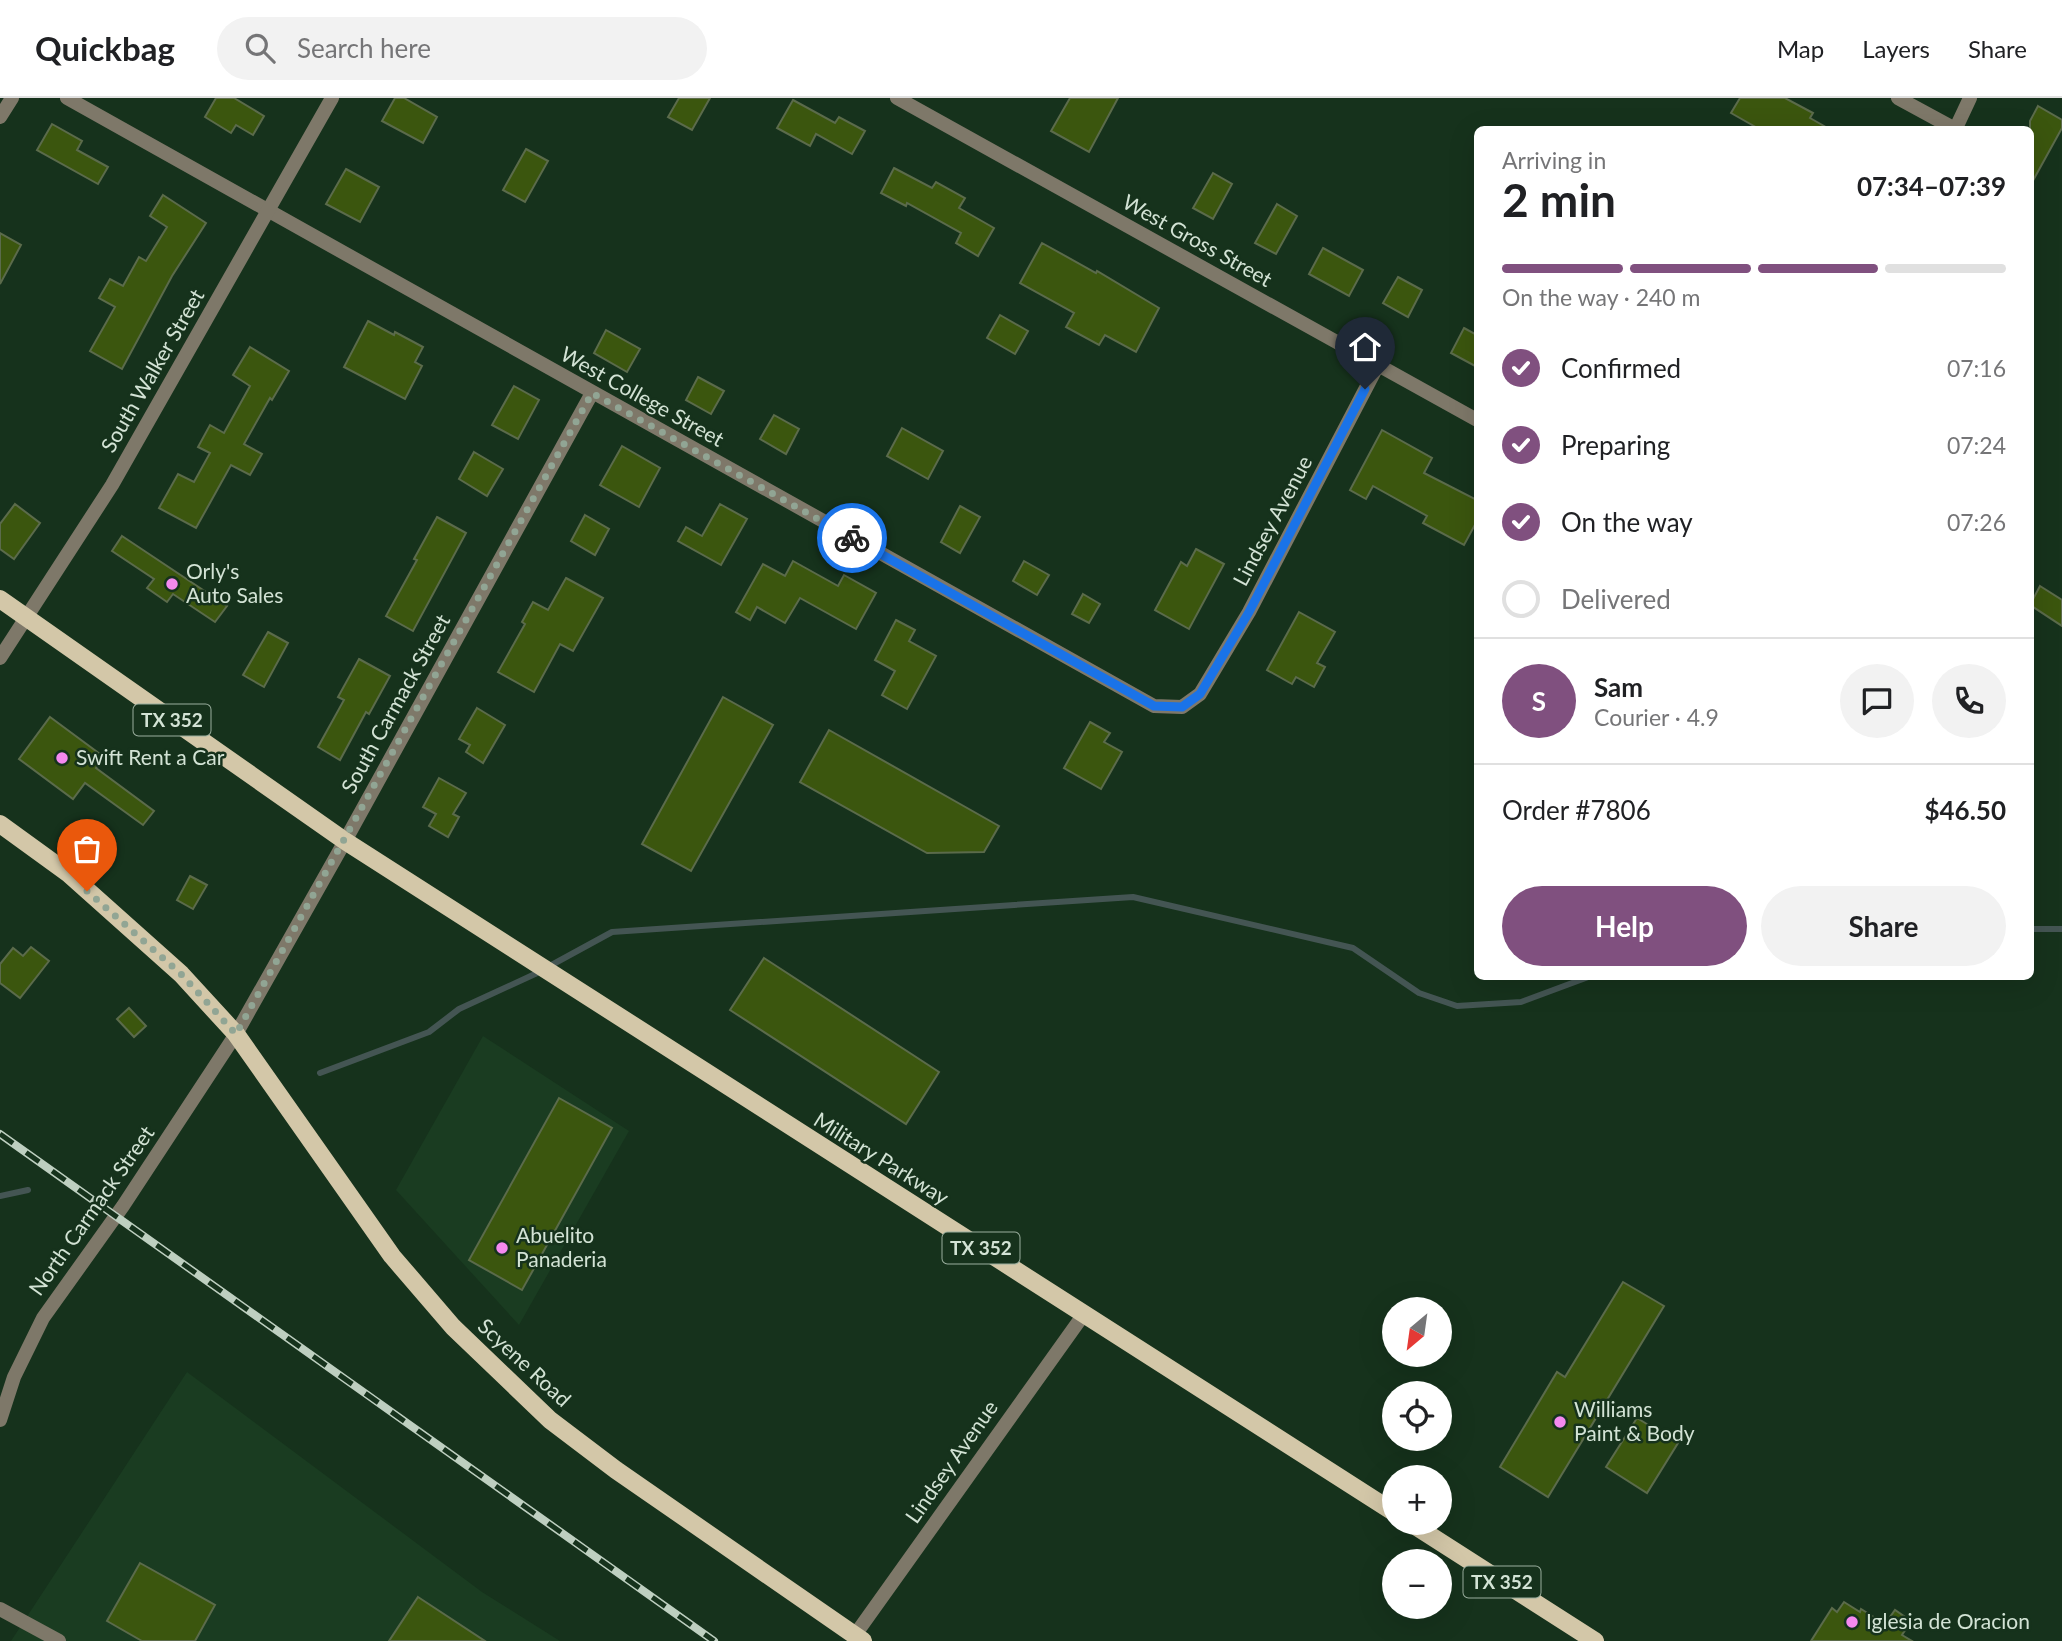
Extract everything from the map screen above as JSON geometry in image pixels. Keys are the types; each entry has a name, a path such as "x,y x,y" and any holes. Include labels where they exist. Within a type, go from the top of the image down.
{"main road":[{"name":"TX 352","path":"0,598 345,841"},
{"name":"Scyene Road","path":"0,824 69,874 171,965 236,1034 392,1256 453,1327 550,1420 628,1478 859,1638"},
{"name":"Military Parkway","path":"345,841 1382,1505"},
{"name":"TX 352","path":"1429,1535 1595,1641"}],"street":[{"path":"0,117 12,98"},
{"name":"West College Street","path":"67,98 1154,706 1182,707 1200,694"},
{"name":"South Walker Street","path":"0,658 112,485 332,98"},
{"name":"West Gross Street","path":"897,98 1474,418"},
{"path":"1898,98 1949,126"},
{"path":"1956,126 1970,98"},
{"name":"Lindsey Avenue","path":"1200,694 1249,612 1378,365"},
{"name":"South Carmack Street","path":"236,1034 592,393"},
{"name":"North Carmack Street","path":"0,1420 14,1377 43,1318 113,1221 236,1034"},
{"name":"Lindsey Avenue","path":"859,1638 1084,1314"},
{"path":"0,1609 59,1641"}],"shaded area":[{"path":"483,1036 629,1131 519,1325 396,1190"},
{"path":"187,1372 482,1592 560,1641 11,1641"}],"building":[{"path":"216,98 234,98 264,116 253,135 236,125 231,133 205,117"},
{"path":"395,98 404,98 437,117 423,143 382,121"},
{"path":"679,98 710,98 692,130 668,117"},
{"path":"1070,98 1118,98 1089,152 1051,131"},
{"path":"1740,98 1785,98 1813,113 1810,118 1824,126 1754,126 1731,113"},
{"path":"793,100 835,123 839,117 865,131 852,154 816,134 810,146 777,128"},
{"path":"2038,106 2062,120 2062,128 2034,179 2034,126 2030,126"},
{"path":"52,124 82,141 77,150 108,167 98,184 37,150"},
{"path":"526,149 548,161 525,202 503,190"},
{"path":"894,168 932,188 936,182 965,198 959,208 994,228 978,256 956,243 961,233 907,203 906,206 881,193"},
{"path":"346,169 379,187 360,222 326,204"},
{"path":"1213,173 1232,184 1213,219 1193,208"},
{"path":"163,195 206,223 172,276 122,369 90,351 115,307 99,298 110,279 123,286 139,257 146,261 167,227 150,216"},
{"path":"1277,204 1297,216 1276,254 1255,243"},
{"path":"0,233 21,245 0,284"},
{"path":"1042,243 1096,273 1097,271 1159,308 1136,352 1105,335 1099,345 1066,327 1074,313 1020,283"},
{"path":"1323,248 1363,270 1349,296 1309,274"},
{"path":"1398,277 1422,290 1408,317 1383,303"},
{"path":"1000,315 1028,331 1015,354 987,338"},
{"path":"368,321 423,347 415,362 422,366 405,399 344,367"},
{"path":"1464,328 1474,333 1474,365 1451,353"},
{"path":"606,330 640,349 627,372 594,353"},
{"path":"250,347 289,371 244,444 262,454 250,475 231,465 196,528 159,508 178,474 194,482 210,453 198,447 210,425 224,433 250,386 233,375"},
{"path":"698,377 724,391 711,414 686,400"},
{"path":"514,386 539,400 518,439 492,425"},
{"path":"774,415 799,429 786,454 760,439"},
{"path":"902,428 943,451 928,479 887,456"},
{"path":"1382,430 1432,458 1424,473 1474,498 1474,527 1464,545 1423,523 1427,516 1373,486 1366,499 1350,490"},
{"path":"622,446 660,468 639,507 600,485"},
{"path":"474,452 503,469 487,496 459,479"},
{"path":"15,504 40,523 14,559 0,549 0,524"},
{"path":"720,504 747,519 721,565 678,541 686,527 702,536"},
{"path":"960,506 980,517 960,553 941,542"},
{"path":"585,515 609,529 595,555 571,541"},
{"path":"437,517 466,533 413,631 386,616"},
{"name":"Orly's Auto Sales","path":"122,536 227,606 215,622 173,594 167,602 147,588 154,579 112,551"},
{"path":"1196,549 1224,564 1189,629 1155,610 1181,562 1187,566"},
{"path":"793,561 838,586 844,575 876,593 856,629 800,598 785,623 757,607 750,620 736,612 763,564 785,576"},
{"path":"1024,561 1049,575 1037,595 1013,581"},
{"path":"566,578 603,598 573,651 560,644 534,692 498,672 525,624 522,622 533,602 548,610"},
{"path":"2040,586 2062,600 2062,626 2034,608 2034,597"},
{"path":"1083,594 1100,604 1089,623 1072,614"},
{"path":"1299,612 1335,632 1317,663 1325,667 1314,687 1296,677 1292,684 1267,670"},
{"path":"896,620 915,630 909,641 936,656 907,709 882,695 895,671 875,660"},
{"path":"268,632 288,643 264,687 243,675"},
{"path":"359,659 390,676 369,714 366,712 340,760 318,747 344,700 338,697"},
{"path":"723,697 773,725 691,871 642,844"},
{"path":"477,708 505,725 483,763 466,752 470,745 459,739"},
{"name":"Swift Rent a Car","path":"50,717 104,757 96,768 154,811 143,825 85,783 73,799 19,759"},
{"path":"1090,722 1110,733 1104,742 1122,752 1101,789 1064,768"},
{"path":"829,730 999,826 984,852 927,853 800,782"},
{"path":"439,778 466,793 453,814 459,817 448,837 429,826 436,814 423,807"},
{"path":"190,876 207,885 193,909 177,900"},
{"path":"31,947 49,961 20,998 0,983 0,964 13,948 23,956"},
{"path":"764,958 939,1072 906,1124 730,1010"},
{"path":"129,1008 146,1026 134,1037 117,1019"},
{"path":"559,1098 612,1128 522,1290 469,1260"},
{"name":"Williams Paint & Body","path":"1623,1282 1664,1306 1548,1497 1500,1467 1557,1372 1565,1377"},
{"path":"1637,1418 1678,1443 1647,1493 1606,1467"},
{"path":"140,1563 215,1605 195,1641 142,1641 107,1621"},
{"path":"418,1597 485,1641 389,1641"},
{"name":"Iglesia de Oracion","path":"1844,1602 1885,1624 1895,1610 1911,1621 1902,1635 1912,1641 1811,1641 1832,1608 1837,1612"}],"waterway":[{"path":"320,1073 429,1032 459,1009 535,974 612,932 1133,897 1353,948 1419,993 1457,1006 1521,1002 1580,980"},
{"path":"2034,929 2062,929"},
{"path":"0,1196 28,1190"}],"railway":[{"path":"0,1134 714,1641"}],"way so far":[{"path":"87,891 181,974 236,1034 592,393 852,538"}],"place":[{"name":"Orly's Auto Sales","path":"172,584"},
{"name":"Swift Rent a Car","path":"62,758"},
{"name":"Abuelito Panaderia","path":"502,1248"},
{"name":"Williams Paint & Body","path":"1560,1422"},
{"name":"Iglesia de Oracion","path":"1852,1622"}],"route":[{"path":"852,538 1154,706 1182,707 1200,694 1249,612 1365,389"}]}
